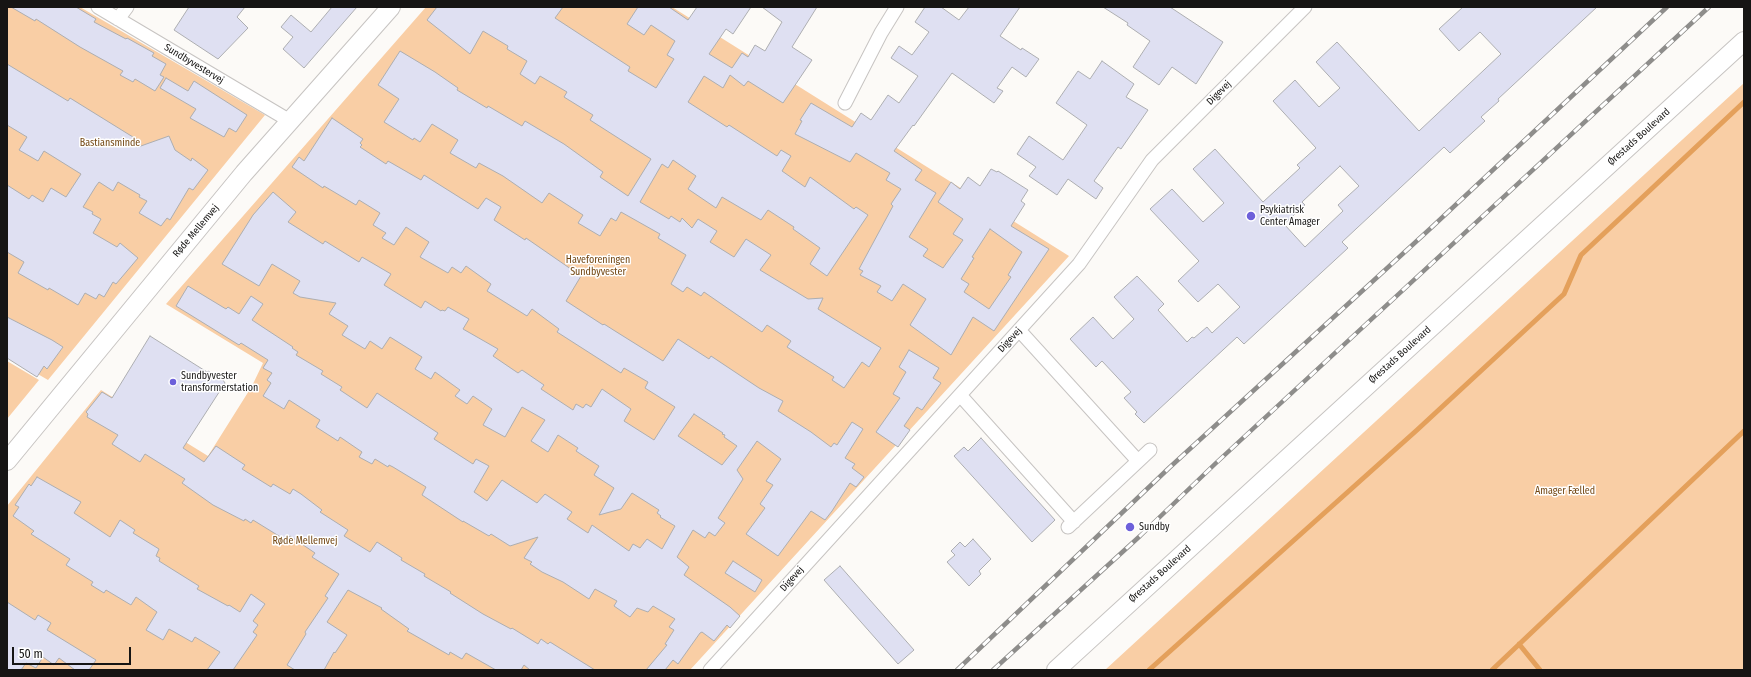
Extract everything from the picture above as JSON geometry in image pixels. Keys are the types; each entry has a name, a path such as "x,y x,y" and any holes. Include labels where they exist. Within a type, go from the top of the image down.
{"street":[{"name":"Sundbyvestervej","path":"98,7 290,121"},
{"path":"118,19 127,7"},
{"name":"Røde Mellemvej","path":"7,461 183,246 290,121 391,7"},
{"path":"844,103 881,33 897,7"},
{"name":"Digevej","path":"710,670 1079,264 1152,160 1300,8"},
{"name":"Ørestads Boulevard","path":"1056,670 1744,41"},
{"path":"1019,330 1138,461"},
{"path":"960,395 1071,524 1150,450"}],"green space":[{"name":"Bastiansminde","path":"7,7 80,7 265,115 48,380 7,356"},
{"name":"Haveforeningen Sundbyvester","path":"426,7 672,7 1069,256 690,670 7,670 7,506 101,390 208,456 252,386 263,363 166,304"},
{"name":"Amager Fælled","path":"1744,83 1744,670 1105,670"},
{"path":"7,361 39,380 7,419"}],"building":[{"path":"11,7 76,7 96,19 94,22 154,53 152,56 166,64 160,75 164,77 155,91 135,79 133,82 120,75 123,71 80,47 36,19 35,21"},
{"path":"189,7 245,7 237,17 248,28 218,59 174,30"},
{"path":"332,7 357,7 304,68 283,49 293,37 281,27 291,15 311,32"},
{"path":"437,7 563,7 555,18 630,67 628,71 656,88 674,59 667,55 675,41 651,25 644,35 627,24 638,7 669,7 688,20 697,7 751,7 733,34 726,29 709,54 732,68 742,53 748,57 755,45 765,51 782,22 762,7 817,7 792,47 812,60 783,103 748,81 744,86 730,75 723,88 704,76 688,102 727,127 729,125 777,156 781,150 791,156 782,171 805,187 810,177 854,209 856,207 868,215 827,276 810,264 820,248 793,229 794,227 768,210 761,220 722,197 716,208 688,189 696,176 673,160 668,168 662,164 640,202 669,219 671,216 680,222 682,218 692,228 698,219 717,231 710,242 734,257 746,239 771,255 760,270 808,299 823,298 818,309 881,348 869,367 862,362 844,388 832,380 834,377 787,347 791,341 767,325 762,332 704,292 701,296 687,287 683,292 671,284 686,255 658,238 660,234 621,212 616,221 611,218 600,236 578,223 583,215 549,193 542,203 503,176 479,163 476,168 450,153 458,140 432,124 420,142 414,138 413,140 384,122 399,99 378,85 400,51 435,72 458,88 457,90 487,108 488,106 522,126 525,121 564,144 603,172 600,177 628,196 651,159 590,120 593,115 564,97 567,92 540,76 535,84 520,74 527,61 507,49 508,46 483,31 470,54 427,20"},
{"path":"925,7 941,7 959,20 969,7 1020,7 1000,36 1021,50 1022,48 1039,59 1026,77 1012,67 997,88 1003,91 994,103 952,73 894,151 922,170 915,180 936,193 909,237 928,249 923,256 943,268 963,240 953,234 963,219 938,202 951,182 960,189 968,177 980,186 991,169 997,172 998,171 1028,190 1021,201 1025,204 1011,226 1049,249 994,331 973,317 951,355 910,325 926,299 903,284 892,301 877,292 881,286 860,275 863,271 859,269 893,206 891,204 901,189 886,180 890,173 856,153 850,162 795,134 802,121 800,120 811,103 852,127 861,113 871,120 888,95 899,103 918,76 891,58 899,46 912,55 929,32 915,22","holes":["990,229 1022,252 1008,275 1011,277 989,309 964,292 969,284 961,279 974,258 972,257"]},
{"path":"1103,7 1170,7 1223,42 1196,84 1172,67 1159,85 1133,67 1150,41 1127,25 1128,23"},
{"name":"Psykiatrisk Center Amager","path":"1463,7 1597,7 1498,99 1499,101 1481,117 1485,121 1450,153 1444,147 1342,242 1348,248 1244,344 1237,337 1144,423 1135,414 1137,412 1124,398 1131,392 1102,361 1096,367 1070,339 1093,317 1113,339 1134,319 1114,297 1137,276 1164,304 1158,310 1187,342 1207,327 1212,333 1240,307 1218,284 1198,302 1178,281 1199,261 1150,209 1172,189 1203,222 1224,203 1193,169 1215,149 1263,202 1300,168 1297,165 1316,148 1273,101 1295,80 1319,107 1340,88 1316,62 1337,42 1419,131 1501,54 1480,32 1459,51 1439,29","holes":["1340,166 1359,186 1338,205 1343,211 1305,247 1284,224 1305,205 1302,202"]},
{"path":"1102,61 1134,84 1126,97 1148,110 1121,149 1118,147 1094,181 1103,188 1096,199 1068,179 1057,195 1029,176 1036,167 1017,154 1029,136 1063,160 1087,125 1056,103 1078,71 1090,79"},
{"path":"7,64 68,101 70,98 141,142 138,147 169,136 175,150 191,161 192,158 208,170 193,190 189,188 170,220 167,218 161,226 139,213 147,201 139,197 140,195 118,182 113,191 99,182 83,207 93,212 92,214 101,219 93,233 117,247 120,243 138,258 116,284 113,282 104,297 99,294 96,299 85,293 78,305 49,288 48,290 18,273 24,262 7,252 7,185 29,199 32,195 43,202 51,188 66,197 81,174 44,151 38,161 19,150 27,137 7,125"},
{"path":"166,78 188,91 194,81 247,115 236,132 229,128 224,137 190,118 196,109 160,88"},
{"path":"332,118 363,139 360,143 362,145 360,147 386,164 388,161 421,180 424,175 478,209 486,198 501,207 494,220 525,240 526,238 581,276 566,301 603,325 604,324 663,361 678,339 709,359 711,356 759,388 783,401 778,411 831,447 834,443 837,445 852,422 863,429 845,458 855,464 852,468 864,477 856,487 850,483 825,520 811,511 778,556 746,534 765,508 760,504 773,485 766,481 781,459 757,441 737,470 743,479 718,518 725,523 715,536 709,532 705,538 693,530 677,557 689,567 684,575 730,607 740,616 730,628 727,625 714,641 702,632 700,633 678,664 673,660 665,670 646,670 667,645 665,644 674,630 669,627 675,619 653,606 648,612 637,608 630,617 614,606 617,601 595,589 589,599 563,582 542,572 530,564 532,562 524,558 538,537 510,546 491,534 489,536 463,522 422,495 426,487 389,465 388,467 375,459 372,464 359,457 362,452 340,437 338,441 316,427 320,420 289,400 284,409 263,396 271,383 267,380 272,373 263,368 268,360 241,343 239,345 176,306 188,286 226,309 228,307 239,314 251,296 263,304 252,320 293,347 292,348 298,352 296,355 323,371 321,374 342,387 340,390 367,408 377,393 438,433 434,439 473,464 476,459 489,466 474,492 487,501 502,480 537,503 545,494 572,512 567,519 588,533 592,525 629,551 633,544 640,548 647,539 662,549 675,526 660,517 661,516 657,513 659,510 632,493 621,509 599,515 614,488 594,475 599,466 576,451 578,448 558,435 548,452 531,441 545,420 522,407 505,437 483,425 492,409 473,396 467,404 455,396 460,390 435,372 431,379 415,369 422,357 390,337 382,349 370,341 365,349 342,335 348,326 329,314 336,303 300,297 293,293 300,281 272,264 259,286 222,264 253,215 273,192 296,212 288,222 323,244 325,241 359,262 362,257 391,274 384,285 421,308 425,301 441,311 445,311 448,307 469,319 463,329 498,349 493,356 518,373 522,370 544,385 541,389 573,410 576,404 583,408 586,404 591,407 602,389 631,409 624,421 654,440 675,407 645,388 648,382 624,368 621,373 557,332 559,329 532,309 527,316 487,291 491,284 466,266 461,273 452,267 448,273 420,257 429,242 406,227 394,245 382,238 386,233 373,225 380,213 359,200 356,205 324,186 323,188 292,167 299,157 304,161","holes":["694,414 723,433 722,434 725,435 724,437 737,446 722,465 678,436"]},
{"path":"7,317 63,347 47,369 44,366 37,377 7,358"},
{"path":"150,336 207,372 208,371 223,380 225,383 183,448 204,462 216,446 245,465 242,469 271,487 273,484 290,494 293,489 301,494 322,510 320,512 348,530 344,536 370,552 377,542 402,558 401,560 425,574 424,576 483,614 511,629 512,628 538,644 541,639 548,644 550,642 595,670 530,670 524,665 521,670 496,670 466,653 462,659 450,652 449,655 407,631 409,629 381,609 382,608 348,590 327,622 347,635 335,653 334,652 324,670 295,670 287,665 306,634 305,632 328,598 325,596 339,574 312,557 315,553 290,536 287,541 253,520 251,523 245,519 244,521 213,505 182,483 185,479 145,454 140,462 112,444 118,435 87,417 88,414 86,412 102,392 112,398"},
{"path":"909,350 939,368 933,378 941,383 922,410 917,407 904,426 910,430 898,447 876,432 900,398 893,394 906,372 899,367"},
{"path":"981,438 1055,520 1032,542 954,456 964,447 968,451"},
{"path":"37,477 81,502 74,513 110,537 120,520 135,530 133,533 159,549 156,556 160,558 159,561 199,586 197,589 240,612 251,594 265,604 253,621 258,625 253,632 257,635 233,670 207,670 220,652 195,637 192,642 169,629 163,640 146,630 157,612 136,597 131,605 106,590 104,593 91,585 93,582 66,565 70,559 31,534 34,531 13,516 19,507 15,505 29,484 31,486"},
{"path":"973,539 991,559 979,571 981,574 969,586 947,562 955,555 951,551 960,542 965,547"},
{"path":"733,561 762,580 755,592 725,573"},
{"path":"840,566 914,650 898,664 824,580"},
{"path":"7,602 35,620 38,615 51,623 47,630 96,660 89,670 75,670 59,658 54,665 43,657 36,668 26,663 21,670 7,670"}],"waterway":[{"path":"1149,670 1417,430 1564,294 1581,255 1744,102"},
{"path":"1492,670 1744,431"},
{"path":"1519,644 1540,670"}],"railway":[{"path":"957,670 1169,468 1432,227 1667,7"},
{"path":"993,670 1140,536 1216,463 1709,7"}],"place":[{"name":"Psykiatrisk Center Amager","path":"1251,216"},
{"name":"Sundbyvester transformerstation","path":"173,382"},
{"name":"Sundby","path":"1130,527"}]}
